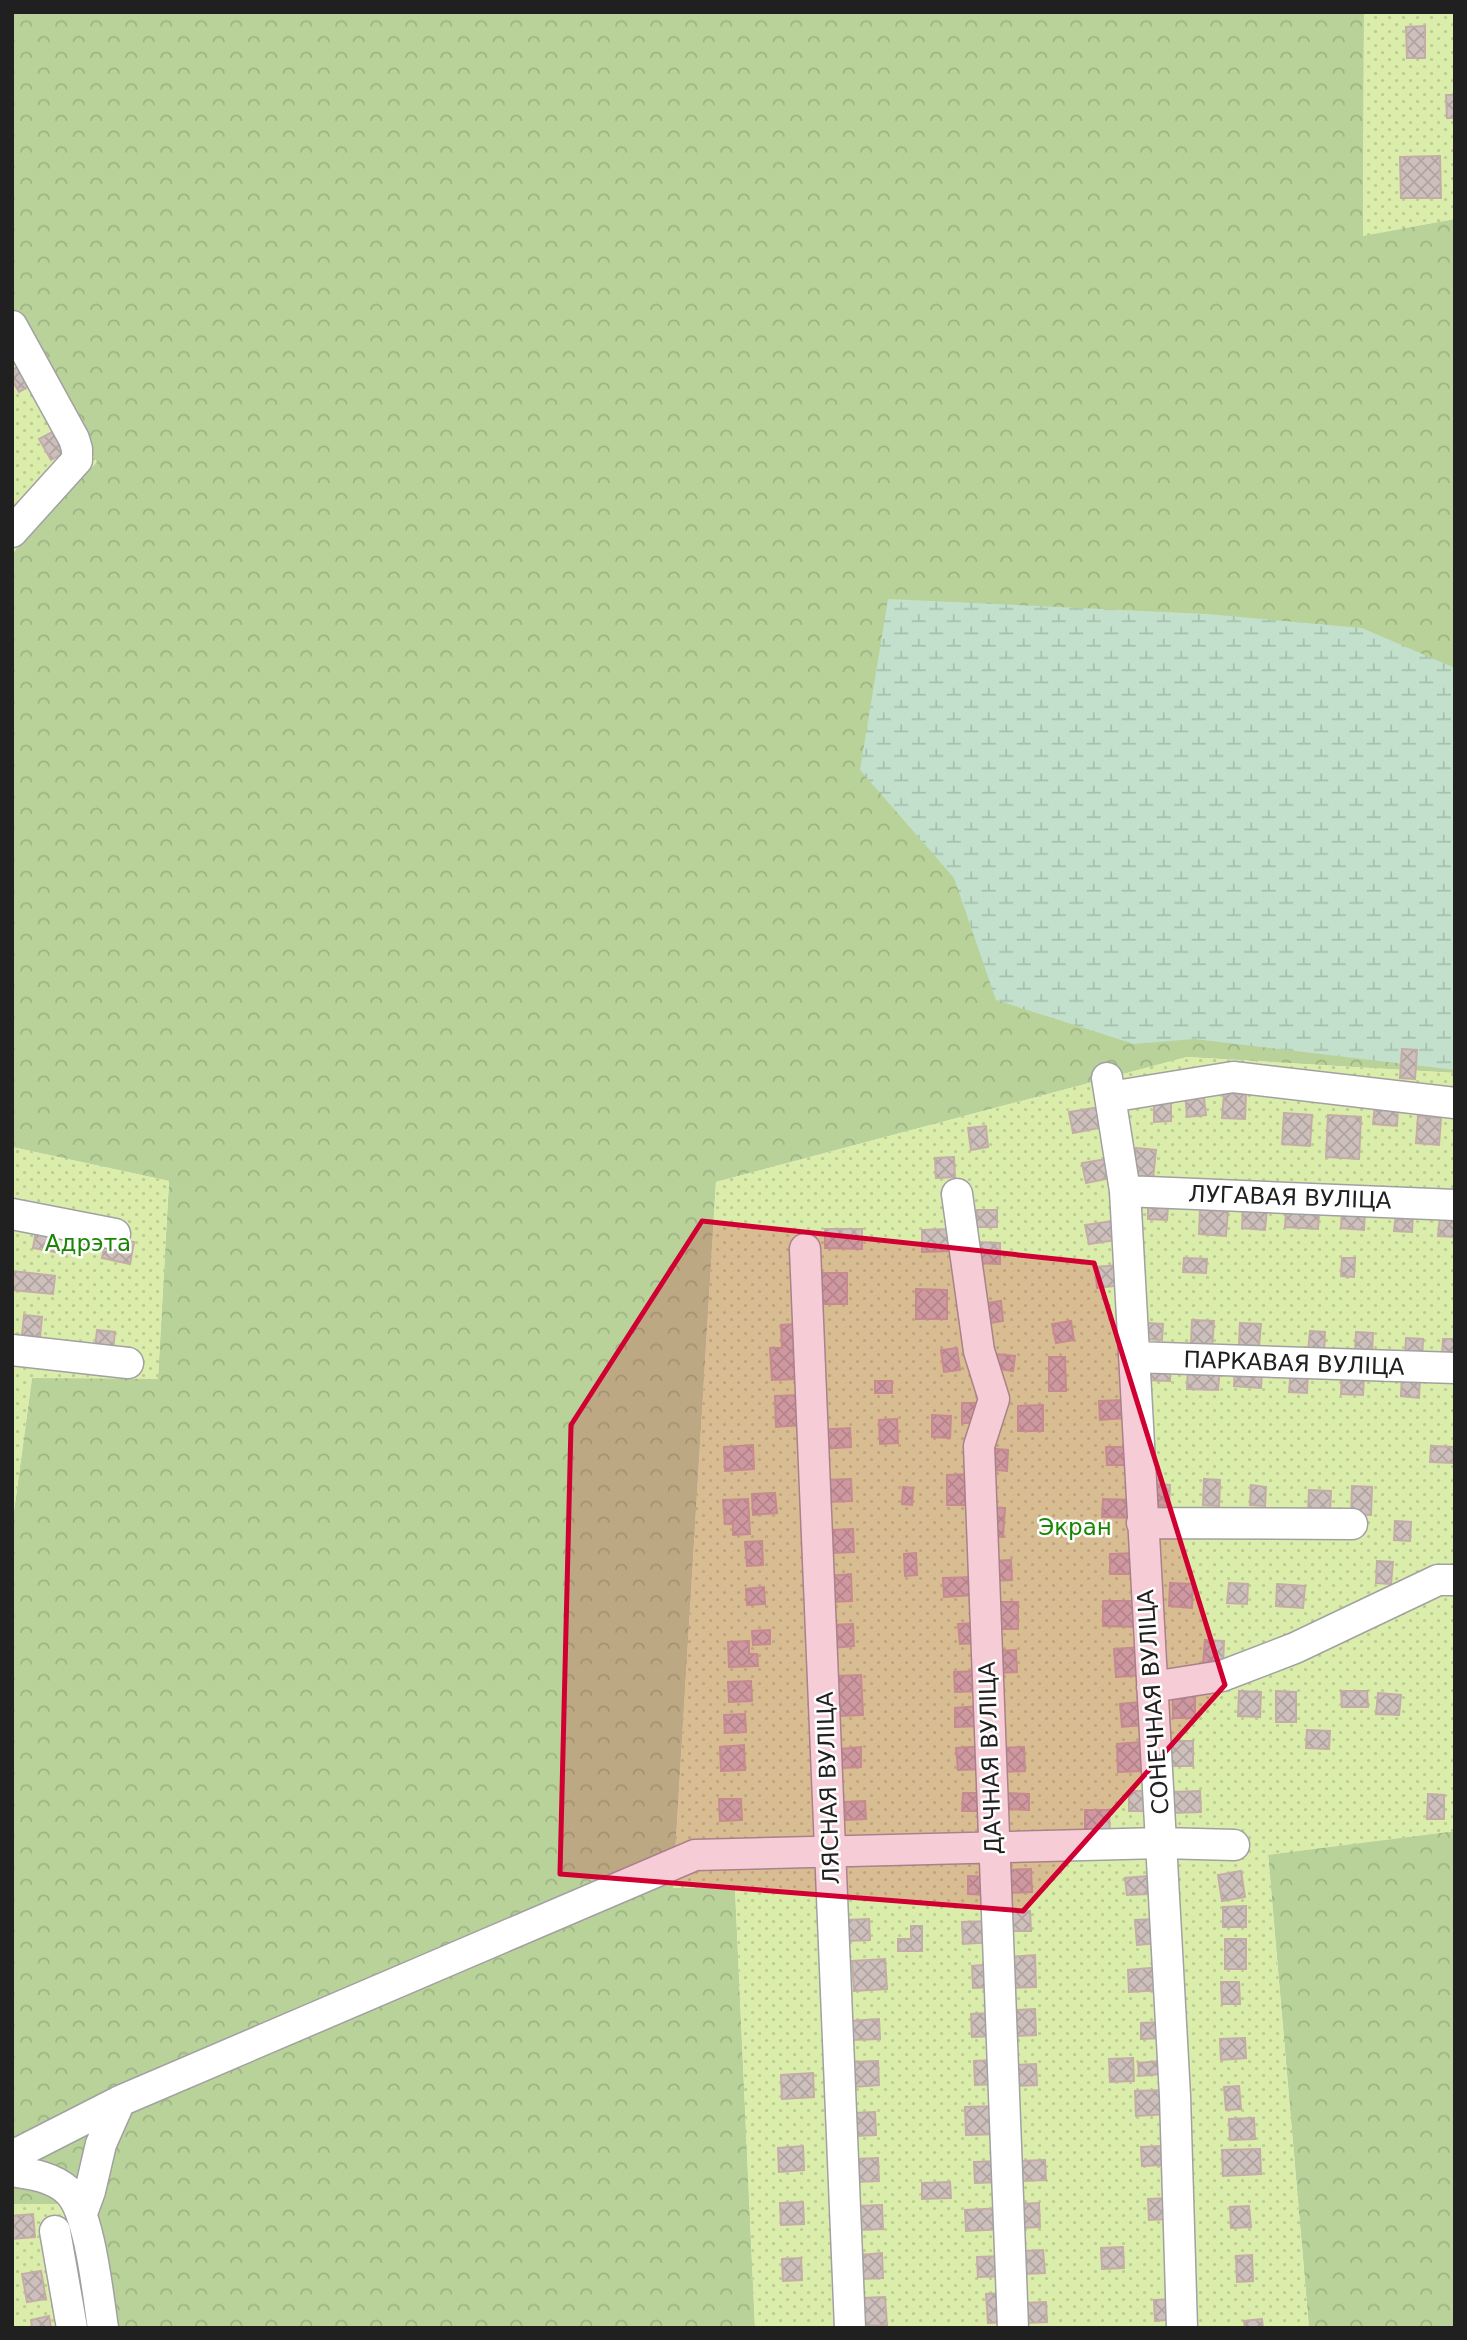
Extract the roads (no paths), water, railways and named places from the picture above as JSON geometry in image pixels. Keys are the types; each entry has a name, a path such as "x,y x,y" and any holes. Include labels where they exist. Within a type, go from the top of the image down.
{"street":[{"path":"12,326 77,449 77,460 14,540"},
{"name":"СОНЕЧНАЯ ВУЛІЦА","path":"1182,2328 1175,2096 1125,1191 1109,1088 1233,1077 1455,1103"},
{"name":"ЛУГАВАЯ ВУЛІЦА","path":"1125,1191 1455,1205"},
{"name":"ДАЧНАЯ ВУЛІЦА","path":"957,1194 979,1350 994,1399 978,1446 1013,2328"},
{"path":"12,1214 115,1234"},
{"name":"ЛЯСНАЯ ВУЛІЦА","path":"805,1249 850,2328"},
{"path":"12,1350 128,1363"},
{"name":"ПАРКАВАЯ ВУЛІЦА","path":"1134,1357 1455,1368"},
{"path":"1142,1523 1352,1524"},
{"path":"1152,1687 1222,1675 1295,1648 1438,1580 1455,1580"},
{"path":"12,2156 120,2101 695,1855 1162,1843 1234,1845"},
{"path":"82,2213 101,2144 120,2101"},
{"path":"12,2171 49,2179 69,2191 82,2213 103,2328"},
{"path":"55,2231 72,2328"}],"park label":[{"name":"Адрэта","path":"88,1243"},
{"name":"Экран","path":"1075,1527"}]}
